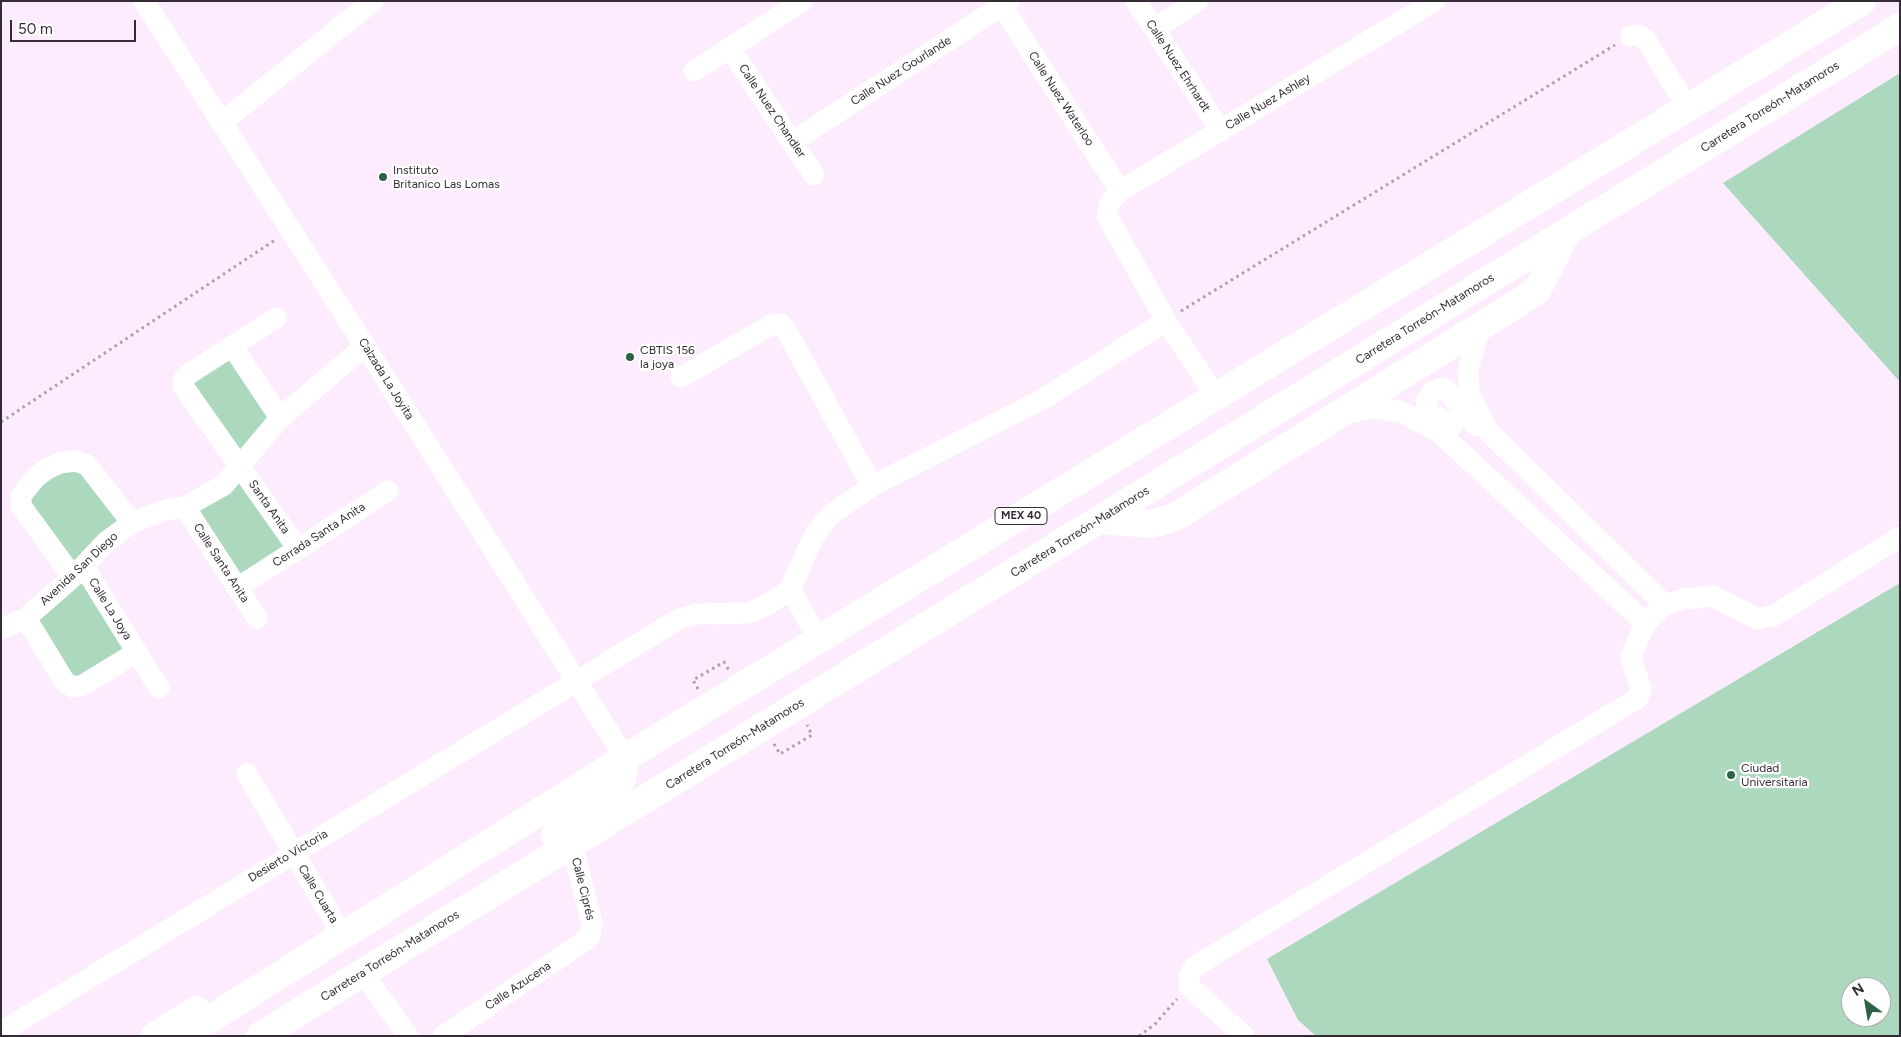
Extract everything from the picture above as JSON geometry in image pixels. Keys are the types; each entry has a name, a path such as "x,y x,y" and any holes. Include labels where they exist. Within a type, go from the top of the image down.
{"highway":[{"name":"MEX 40","path":"182,1036 625,758 1862,1"},
{"name":"Carretera Torreón-Matamoros","path":"260,1036 1900,27"},
{"path":"1100,520 1152,524 1176,517 1536,291 1567,232"},
{"path":"371,968 417,928 616,792 623,777 625,758"},
{"path":"155,1036 211,1001 333,942"}],"street":[{"name":"Calzada La Joyita","path":"144,1 365,346 625,758"},
{"path":"221,122 373,1"},
{"path":"694,71 803,1"},
{"name":"Calle Nuez Ehrhardt","path":"1136,1 1221,130"},
{"path":"1154,28 1198,1"},
{"name":"Calle Nuez Ashley","path":"1114,199 1221,130 1434,1"},
{"name":"Calle Nuez Gourlande","path":"792,142 1005,4"},
{"name":"Calle Nuez Waterloo","path":"1005,4 1114,199 1107,216 1166,320 1216,396"},
{"path":"1631,36 1636,35 1646,40 1688,108"},
{"name":"Calle Nuez Chandler","path":"730,48 814,175"},
{"path":"276,318 232,346 280,418"},
{"path":"819,639 790,590 809,546 832,514 872,486 1043,399 1166,320"},
{"path":"681,377 771,325 781,324 872,486"},
{"path":"1480,326 1468,369 1469,392 1488,431"},
{"name":"Santa Anita","path":"232,346 188,374 183,382 185,391 298,549"},
{"name":"Avenida San Diego","path":"1,629 26,618 78,572 107,541 132,523 164,510 185,507 218,489 280,418 365,346"},
{"path":"1468,460 1462,438 1452,426 1430,412 1426,401 1432,392 1442,388 1448,391 1473,424 1488,431 1665,605"},
{"path":"1338,416 1373,408 1402,412 1440,433 1645,623"},
{"name":"Calle La Joya","path":"132,523 87,465 75,461 60,463 47,469 35,478 21,496 21,506 78,572 137,652 159,688"},
{"name":"Cerrada Santa Anita","path":"244,584 388,490"},
{"name":"Calle Santa Anita","path":"185,507 244,584 257,618"},
{"path":"1244,1036 1189,986 1189,975 1194,967 1638,698 1641,689 1631,657 1645,623 1665,605 1684,599 1712,596 1758,619 1775,615 1900,537"},
{"name":"Desierto Victoria","path":"1,1032 679,619 697,614 748,613 766,606 790,590"},
{"name":"Calle La Joya","path":"26,618 65,682 73,687 83,686 137,652"},
{"name":"Calle Cuarta","path":"247,774 294,853 333,942"},
{"name":"Calle Ciprés","path":"572,845 592,923 591,934"},
{"name":"Calle Azucena","path":"443,1036 583,942 591,934"},
{"path":"371,968 408,1036"}],"path":[{"path":"1166,320 1631,36"},
{"path":"1,422 290,230"},
{"path":"780,754 812,735 796,707"},
{"path":"1139,1036 1155,1024 1189,986"}],"green space":[{"path":"1900,73 1900,382 1723,183"},
{"path":"230,350 277,417 239,460 187,380"},
{"path":"74,464 128,522 74,572 24,507 37,481"},
{"path":"240,470 294,547 238,584 189,509"},
{"path":"83,574 132,651 74,683 30,619"},
{"name":"Ciudad Universitaria","path":"1900,583 1900,1036 1316,1036 1298,1020 1267,959"}],"place":[{"name":"Instituto Britanico Las Lomas","path":"383,177"},
{"name":"CBTIS 156 la joya","path":"630,357"},
{"name":"Ciudad Universitaria","path":"1731,775"}]}
